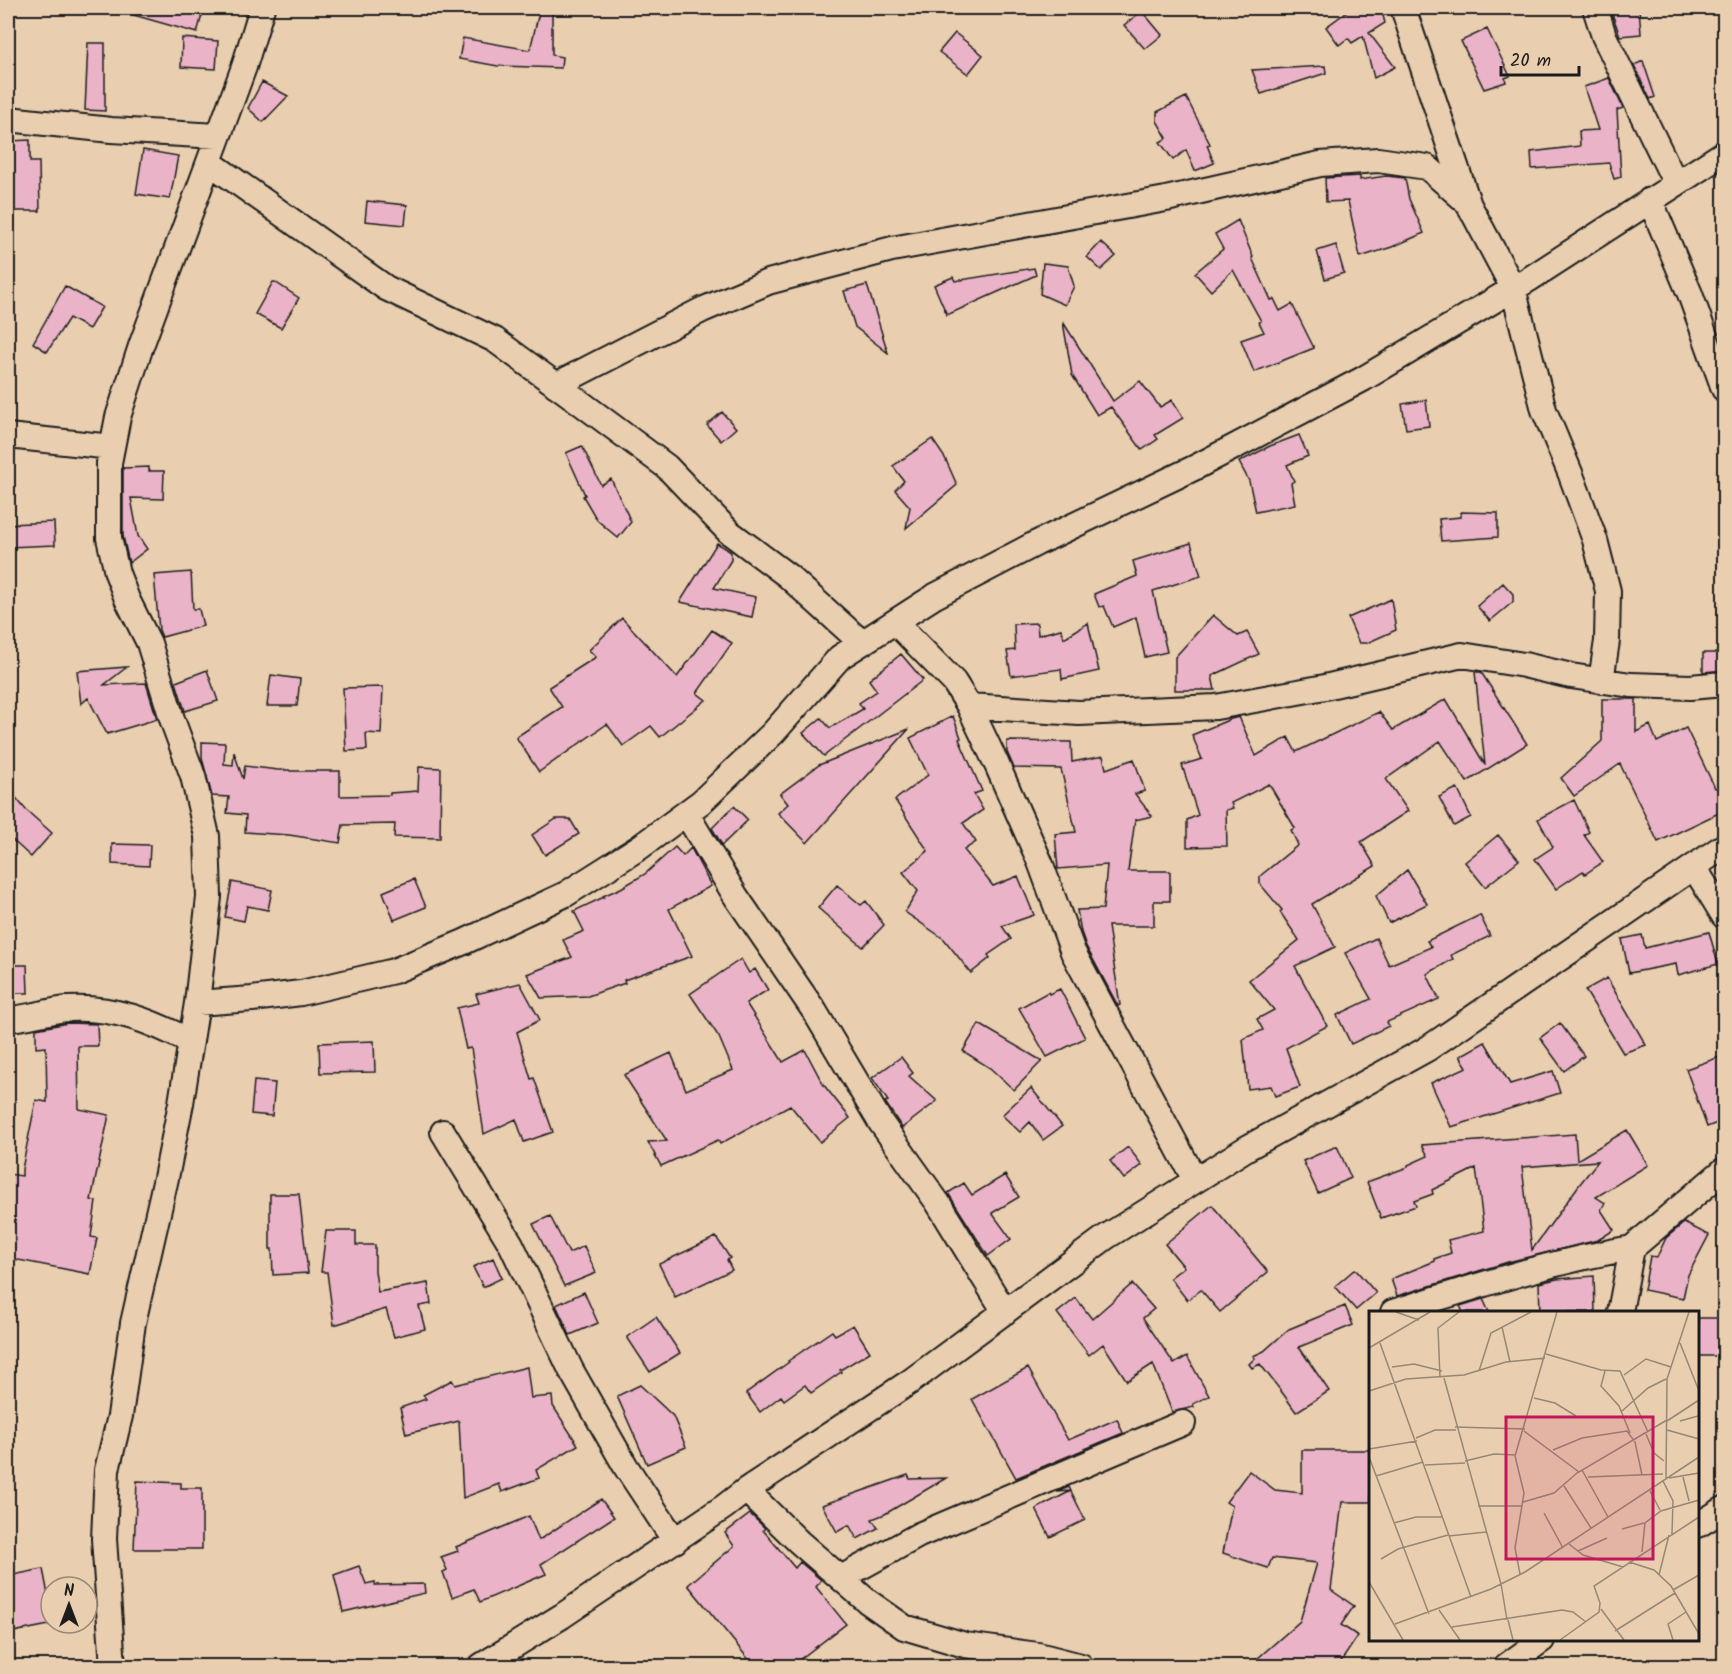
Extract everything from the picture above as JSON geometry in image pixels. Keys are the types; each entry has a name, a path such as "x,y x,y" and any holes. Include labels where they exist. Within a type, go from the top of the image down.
{"street":[{"path":"113,1666 104,1539 107,1470 120,1416 133,1323 166,1178 198,1003 209,897 207,836 193,776 173,722 149,643 117,573 109,538 109,463 118,417 141,346 244,67 262,8"},
{"path":"1403,8 1468,203 1513,288 1544,411 1571,475 1594,540 1608,591 1607,641 1601,681"},
{"path":"1595,8 1604,36 1676,184"},
{"path":"8,119 111,130 218,136"},
{"path":"198,1003 301,993 394,971 464,942 566,894 640,847 701,802 773,733 840,657 935,597 1027,548 1196,467 1363,379 1513,288 1725,153"},
{"path":"556,385 702,310 768,282 892,249 1166,199 1320,164 1378,160 1427,167 1468,203"},
{"path":"209,162 386,288 495,340 667,467 729,532 788,576 862,643"},
{"path":"1650,200 1690,294 1725,389"},
{"path":"8,436 112,447"},
{"path":"895,622 954,682 969,706 1040,862 1073,952 1196,1180"},
{"path":"969,706 1079,713 1216,707 1326,687 1462,655 1631,685 1690,687 1725,684"},
{"path":"686,813 735,896 815,1012 881,1123 938,1203 1005,1312"},
{"path":"481,1666 562,1616 911,1381 1106,1237 1247,1148 1427,1049 1725,846"},
{"path":"1694,867 1725,916"},
{"path":"8,1019 66,1009 106,1009 156,1023 191,1041"},
{"path":"443,1132 512,1244 571,1370 626,1467 675,1541"},
{"path":"1396,1311 1492,1282 1598,1254 1632,1248 1725,1170"},
{"path":"1620,1311 1632,1248"},
{"path":"841,1578 919,1535 1183,1423"},
{"path":"746,1490 799,1542 867,1601 904,1628 965,1646 1038,1654 1081,1666"},
{"path":"1699,1524 1725,1509"},
{"path":"1506,1666 1541,1641"}],"building":[{"path":"131,8 204,8 197,33 130,14"},
{"path":"540,8 552,8 552,55 562,57 561,68 498,66 459,59 463,38 530,50"},
{"path":"1352,8 1381,8 1385,23 1369,33 1395,67 1374,78 1363,36 1352,43 1348,38 1339,45 1326,27"},
{"path":"1610,8 1639,8 1641,34 1620,36"},
{"path":"1142,11 1162,35 1145,49 1124,25"},
{"path":"1487,29 1510,76 1505,78 1506,82 1484,89 1461,41"},
{"path":"955,33 983,55 968,74 939,52"},
{"path":"182,38 218,41 216,69 181,67"},
{"path":"88,43 105,43 105,111 85,110"},
{"path":"1643,61 1655,97 1650,99 1634,65"},
{"path":"1325,66 1326,73 1261,94 1252,70"},
{"path":"1609,78 1623,108 1617,110 1621,177 1614,179 1609,163 1532,169 1531,152 1580,146 1579,131 1598,130 1584,87"},
{"path":"262,82 288,96 263,122 248,108"},
{"path":"1186,97 1210,144 1207,145 1214,163 1195,171 1186,150 1173,160 1160,142 1167,138 1157,121 1157,112"},
{"path":"30,140 30,162 39,162 40,211 8,211 8,141"},
{"path":"143,150 178,156 170,199 136,194"},
{"path":"1360,176 1360,180 1386,176 1405,178 1409,199 1424,233 1392,247 1360,257 1348,201 1326,202 1325,178"},
{"path":"367,201 407,205 405,225 365,221"},
{"path":"1238,220 1271,300 1274,299 1280,311 1292,304 1314,348 1254,372 1241,340 1264,332 1259,322 1261,321 1233,270 1211,291 1195,273 1223,249 1215,234"},
{"path":"1101,242 1116,256 1101,270 1087,257"},
{"path":"1336,245 1344,273 1325,279 1317,251"},
{"path":"1043,263 1068,266 1074,286 1065,305 1040,294"},
{"path":"1034,268 1036,275 947,315 934,285 953,277 955,281"},
{"path":"273,282 299,298 281,328 255,314"},
{"path":"867,285 888,353 855,327 844,291"},
{"path":"65,286 102,307 89,329 69,318 47,352 33,343"},
{"path":"1063,322 1113,401 1140,381 1160,407 1172,400 1183,418 1155,435 1158,439 1142,450 1111,407 1097,415 1072,375"},
{"path":"1426,400 1429,426 1406,429 1402,404"},
{"path":"722,412 736,428 721,441 707,425"},
{"path":"1299,435 1308,456 1287,465 1294,481 1291,483 1295,504 1256,512 1249,481 1239,462 1270,446"},
{"path":"932,439 945,458 957,485 906,528 910,507 895,490 904,481 893,466"},
{"path":"582,446 601,485 611,479 631,522 618,538 597,520 583,496 585,495 566,453"},
{"path":"149,467 149,471 164,471 163,499 131,498 138,536 147,549 129,563 123,536 123,468"},
{"path":"1461,512 1498,513 1498,537 1441,541 1439,519 1461,517"},
{"path":"54,522 55,545 8,547 8,524"},
{"path":"717,543 731,552 731,560 714,588 756,597 752,617 680,602"},
{"path":"1191,543 1201,576 1153,591 1167,652 1145,657 1136,617 1113,627 1104,606 1099,607 1094,594 1137,576 1133,561"},
{"path":"191,572 193,609 199,609 203,626 162,637 159,630 154,575"},
{"path":"1503,583 1513,594 1513,602 1490,621 1477,606"},
{"path":"1391,599 1396,630 1367,643 1359,643 1348,618"},
{"path":"1213,615 1238,636 1247,632 1259,654 1212,676 1215,690 1175,690 1175,657"},
{"path":"622,618 677,677 712,630 732,643 697,693 706,700 660,737 651,726 623,746 607,724 539,772 516,737 562,707 549,687 596,657 589,650"},
{"path":"1037,623 1038,635 1061,629 1064,638 1088,623 1099,671 1062,679 1061,669 1011,676 1007,651 1015,650 1014,624"},
{"path":"1703,653 1725,653 1725,670 1703,672"},
{"path":"901,654 923,680 824,756 803,733 821,718 830,728 863,709 859,703 877,691 869,680"},
{"path":"127,667 104,685 146,683 157,719 107,734 88,698 81,704 77,671"},
{"path":"207,670 218,701 185,711 176,682"},
{"path":"1475,672 1481,672 1527,744 1467,782 1440,741 1386,779 1408,811 1361,842 1375,866 1312,904 1335,947 1295,966 1327,1026 1286,1048 1300,1087 1275,1096 1271,1086 1248,1089 1243,1039 1263,1030 1257,1019 1274,1010 1249,980 1299,940 1280,912 1282,910 1260,884 1260,876 1298,845 1291,830 1295,828 1269,784 1231,803 1233,808 1226,810 1227,846 1187,847 1187,820 1198,815 1182,765 1202,759 1192,735 1239,717 1256,756 1288,737 1296,752 1379,712 1393,730 1446,699 1485,765"},
{"path":"271,675 300,679 297,706 267,706"},
{"path":"383,687 381,734 366,733 367,750 346,751 343,688"},
{"path":"1602,699 1636,699 1636,732 1650,725 1657,742 1686,728 1715,788 1725,786 1725,810 1658,842 1620,764 1574,796 1561,778 1602,741"},
{"path":"953,716 961,738 959,739 982,791 974,794 983,810 963,823 976,842 964,850 993,886 1018,876 1034,915 1002,926 1011,939 988,955 990,958 971,973 944,939 905,912 918,891 903,872 928,851 895,800 928,775 910,738"},
{"path":"909,729 807,843 778,813 788,804 780,794 819,765"},
{"path":"1007,741 1071,742 1072,762 1103,756 1106,769 1134,759 1145,791 1135,794 1152,816 1135,820 1128,871 1170,871 1170,901 1154,901 1154,926 1108,926 1120,1005 1118,1006 1086,946 1077,910 1103,909 1107,865 1058,869 1055,834 1076,832 1061,769 1014,768 1007,752"},
{"path":"202,742 225,743 224,764 233,765 234,752 243,779 245,766 290,771 340,771 340,796 390,795 390,793 418,791 419,767 441,768 440,838 394,837 395,824 343,825 340,843 289,835 245,832 246,815 227,813 229,797 212,796 202,758"},
{"path":"8,788 26,810 52,833 31,857 8,836"},
{"path":"1457,788 1471,817 1454,826 1439,797"},
{"path":"1574,800 1589,832 1584,835 1603,862 1585,874 1583,871 1556,889 1535,859 1553,847 1538,819"},
{"path":"734,806 748,820 722,845 712,828"},
{"path":"556,819 570,819 579,834 545,855 532,835"},
{"path":"1498,835 1519,860 1485,887 1465,862"},
{"path":"112,844 150,845 149,866 112,864"},
{"path":"675,847 683,856 691,848 711,886 669,909 692,956 624,980 625,983 588,996 541,998 527,974 572,957 563,940 584,931 574,911 645,874"},
{"path":"1407,870 1427,904 1389,923 1376,896"},
{"path":"414,879 426,907 394,920 383,892"},
{"path":"232,882 272,890 268,910 247,906 244,921 225,917"},
{"path":"837,885 861,905 866,901 884,925 863,947 818,908"},
{"path":"1480,915 1490,936 1451,955 1453,959 1427,974 1439,999 1387,1022 1389,1026 1351,1044 1337,1015 1371,999 1345,953 1376,938 1389,965 1431,947 1427,941"},
{"path":"1709,932 1718,964 1678,975 1676,964 1629,973 1622,939 1642,935 1645,948"},
{"path":"741,959 749,973 755,969 768,990 746,1003 783,1062 805,1050 823,1084 850,1118 820,1142 790,1105 720,1144 718,1140 661,1166 648,1142 667,1141 624,1075 671,1053 686,1090 733,1070 719,1037 690,994"},
{"path":"8,965 27,965 28,993 8,993"},
{"path":"1607,978 1646,1045 1623,1053 1585,990"},
{"path":"520,983 540,1020 517,1032 531,1079 534,1078 553,1132 524,1142 516,1119 484,1134 471,1048 466,1049 457,1008 479,1003 476,994"},
{"path":"1060,989 1085,1038 1047,1057 1019,1008 1048,992 1049,994"},
{"path":"68,1023 97,1024 98,1046 78,1046 79,1109 109,1115 91,1200 96,1201 91,1237 97,1238 90,1274 8,1258 8,1174 22,1176 36,1100 47,1102 46,1047 36,1048 36,1029"},
{"path":"1560,1023 1584,1056 1564,1071 1540,1038"},
{"path":"979,1024 1042,1061 1014,1090 990,1068 963,1051"},
{"path":"374,1041 375,1072 320,1073 319,1043"},
{"path":"1485,1042 1510,1084 1553,1071 1560,1093 1451,1127 1431,1083 1467,1067 1460,1056"},
{"path":"1725,1055 1725,1120 1707,1127 1686,1069"},
{"path":"901,1057 913,1073 909,1076 937,1101 902,1128 885,1102 888,1101 872,1078"},
{"path":"254,1081 275,1083 272,1116 251,1114"},
{"path":"1031,1088 1062,1126 1043,1140 1030,1122 1020,1132 1002,1115"},
{"path":"1627,1130 1648,1165 1596,1197 1605,1203 1601,1210 1614,1230 1598,1240 1508,1262 1397,1296 1391,1279 1451,1253 1448,1240 1484,1231 1476,1168 1432,1190 1433,1194 1414,1201 1416,1206 1381,1218 1367,1182 1408,1167 1428,1156 1422,1145 1575,1134 1577,1160","holes":["1598,1161 1532,1250 1522,1167"]},
{"path":"1337,1146 1351,1178 1318,1193 1303,1161"},
{"path":"1128,1147 1142,1165 1124,1179 1110,1161"},
{"path":"1005,1175 1019,1197 992,1213 1011,1239 988,1256 948,1193 964,1183 972,1195"},
{"path":"270,1194 299,1194 308,1273 273,1275 272,1249 270,1249"},
{"path":"1212,1205 1268,1272 1220,1312 1201,1290 1187,1300 1170,1278 1184,1267 1165,1244"},
{"path":"550,1216 569,1253 584,1246 596,1273 564,1286 533,1224"},
{"path":"1684,1223 1709,1235 1688,1275 1683,1298 1644,1290 1650,1256 1657,1257 1666,1238"},
{"path":"326,1231 356,1231 356,1245 375,1245 378,1292 428,1283 431,1304 419,1306 425,1329 394,1337 386,1309 334,1325 327,1272 321,1272"},
{"path":"716,1237 730,1258 727,1260 732,1270 675,1297 659,1264"},
{"path":"493,1258 502,1278 483,1287 473,1267"},
{"path":"1355,1269 1376,1293 1356,1310 1335,1286"},
{"path":"1594,1276 1595,1311 1540,1311 1539,1283"},
{"path":"1132,1284 1154,1309 1143,1318 1174,1364 1187,1356 1209,1396 1193,1404 1194,1407 1172,1412 1153,1364 1127,1381 1103,1344 1089,1355 1057,1313 1076,1298 1092,1319"},
{"path":"584,1292 598,1323 570,1335 556,1305"},
{"path":"1483,1299 1489,1311 1462,1311 1460,1306"},
{"path":"1345,1306 1353,1325 1299,1347 1329,1391 1296,1412 1260,1364 1252,1368 1249,1364 1255,1358 1253,1356 1264,1351 1289,1329"},
{"path":"656,1317 680,1353 650,1372 627,1337"},
{"path":"1699,1318 1725,1318 1725,1356 1699,1356"},
{"path":"853,1325 870,1352 840,1370 841,1372 811,1393 805,1385 784,1400 781,1396 760,1412 746,1393 832,1331 835,1335"},
{"path":"527,1367 531,1398 552,1396 553,1406 578,1445 536,1470 539,1478 502,1492 499,1484 463,1498 459,1421 406,1434 400,1408 426,1399 423,1395 452,1380 455,1385"},
{"path":"1028,1368 1068,1440 1117,1419 1123,1433 1016,1478 972,1399"},
{"path":"640,1385 673,1416 686,1447 647,1464 617,1396"},
{"path":"1302,1450 1369,1450 1369,1502 1342,1502 1331,1590 1354,1606 1341,1625 1358,1636 1338,1666 1249,1666 1300,1621 1317,1563 1272,1558 1268,1568 1223,1553 1232,1506 1226,1502 1249,1471 1275,1490 1302,1493"},
{"path":"908,1475 910,1479 946,1478 885,1514 872,1519 878,1528 857,1539 849,1525 837,1532 822,1505"},
{"path":"137,1481 181,1483 181,1488 202,1488 202,1549 134,1549"},
{"path":"1069,1487 1071,1491 1057,1492"},
{"path":"1071,1491 1085,1520 1050,1537 1036,1509"},
{"path":"601,1499 614,1517 541,1564 546,1574 480,1602 474,1589 452,1597 443,1572 447,1570 441,1557 458,1551 456,1547 529,1516 539,1540"},
{"path":"750,1514 765,1528 763,1530 795,1568 800,1562 821,1580 816,1587 846,1624 791,1666 754,1666 688,1585 734,1546 725,1533"},
{"path":"359,1566 366,1584 375,1582 375,1585 424,1584 425,1593 343,1612 334,1575"},
{"path":"43,1569 44,1575 39,1575 39,1627 8,1633 8,1576"}]}
